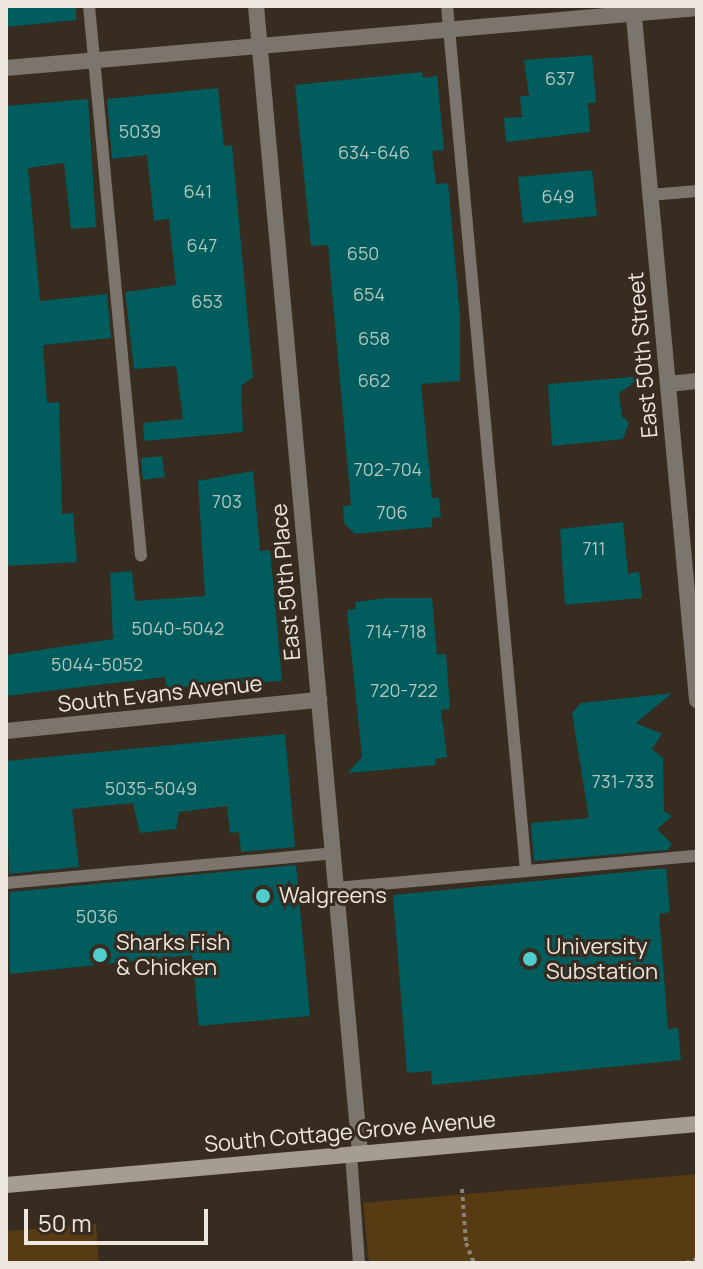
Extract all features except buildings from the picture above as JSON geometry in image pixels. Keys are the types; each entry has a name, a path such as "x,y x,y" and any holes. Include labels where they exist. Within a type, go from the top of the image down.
{"main road":[{"name":"South Cottage Grove Avenue","path":"6,1185 697,1124"}],"street":[{"name":"East 50th Place","path":"256,6 333,853 356,1154"},
{"path":"6,68 450,30 633,10 697,8"},
{"name":"East 50th Street","path":"633,10 697,700"},
{"path":"668,384 697,381"},
{"name":"South Evans Avenue","path":"6,731 319,700"}],"lane":[{"path":"89,6 141,556"},
{"path":"447,6 526,870"},
{"path":"650,195 697,191"},
{"path":"6,883 333,853"},
{"path":"336,888 697,856"},
{"path":"356,1154 359,1263"}],"path":[{"path":"462,1189 466,1243 474,1263"},
{"path":"686,1263 697,1259"}],"shaded area":[{"path":"697,1174 697,1263 369,1263 363,1203"},
{"path":"96,1224 99,1263 6,1263 6,1231"}],"place":[{"name":"Walgreens","path":"263,896"},
{"name":"Sharks Fish & Chicken","path":"100,955"},
{"name":"University Substation","path":"530,959"}]}
